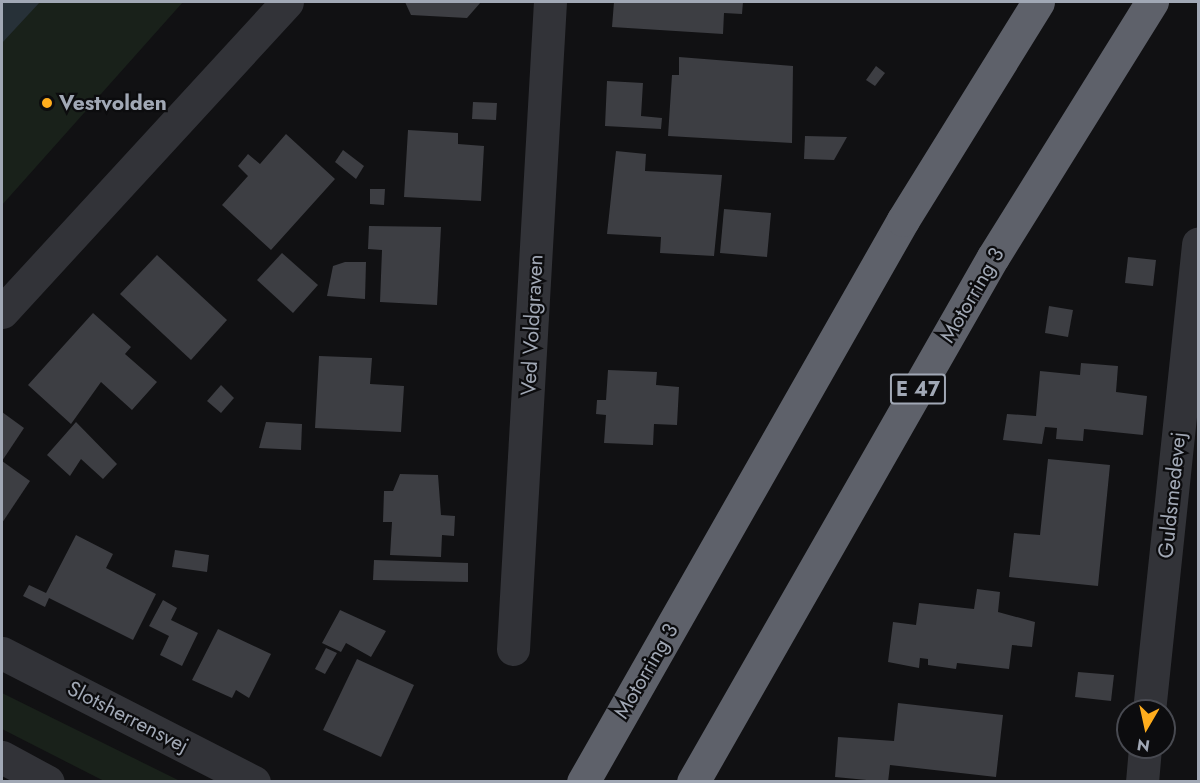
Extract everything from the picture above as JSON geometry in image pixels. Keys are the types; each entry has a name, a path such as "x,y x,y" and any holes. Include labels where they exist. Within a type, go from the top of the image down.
{"highway":[{"name":"Motorring 3","path":"583,782 903,220 1038,2"},
{"name":"Motorring 3","path":"693,782 993,257 1152,2"}],"street":[{"path":"2,312 287,2"},
{"name":"Ved Voldgraven","path":"513,649 550,2"},
{"name":"Guldsmedevej","path":"1150,699 1198,244"},
{"name":"Slotsherrensvej","path":"2,653 254,782"},
{"path":"2,758 48,782"},
{"path":"1142,782 1145,759"}],"shaded area":[{"name":"Vestvolden","path":"2,2 183,2 2,205"},
{"path":"2,2 40,2 2,43"},
{"path":"2,693 180,781 104,781 2,729"}],"building":[{"path":"405,2 481,2 467,18 411,15"},
{"path":"614,2 743,2 742,14 724,13 723,34 612,27"},
{"path":"679,57 793,66 792,143 668,136 672,75 679,75"},
{"path":"876,66 885,73 875,86 866,80"},
{"path":"607,81 643,83 641,116 662,118 661,129 605,126"},
{"path":"473,102 497,103 496,120 472,119"},
{"path":"408,130 458,133 458,144 484,146 481,201 404,197"},
{"path":"286,134 335,179 271,250 222,205 248,176 238,166 248,154 260,164"},
{"path":"805,136 847,137 834,160 804,159"},
{"path":"343,150 364,166 356,179 335,162"},
{"path":"616,151 646,154 645,171 722,175 714,256 660,253 661,237 607,234"},
{"path":"370,189 385,189 384,205 370,204"},
{"path":"724,209 771,213 767,257 720,253"},
{"path":"369,226 441,227 437,305 380,302 382,250 368,249"},
{"path":"282,253 318,285 293,313 257,280"},
{"path":"157,255 227,320 191,360 120,294"},
{"path":"1128,257 1156,260 1153,286 1125,283"},
{"path":"345,262 366,262 365,299 327,296 333,266"},
{"path":"1049,306 1073,310 1068,337 1045,333"},
{"path":"93,313 131,347 125,354 157,382 132,410 101,382 71,424 28,385"},
{"path":"319,356 372,358 370,384 404,386 401,432 315,428"},
{"path":"1081,363 1118,366 1116,392 1147,396 1143,435 1084,429 1083,441 1056,439 1057,428 1045,427 1042,444 1003,440 1007,414 1036,416 1040,371 1080,375"},
{"path":"608,370 657,372 656,385 679,387 677,425 654,424 653,445 604,443 606,415 596,414 597,400 606,400"},
{"path":"221,385 234,398 221,413 207,401"},
{"path":"2,412 24,428 2,461"},
{"path":"76,422 117,464 103,479 81,459 70,476 47,455"},
{"path":"266,422 302,424 301,450 259,448"},
{"path":"1048,459 1110,465 1098,586 1009,577 1014,533 1040,535"},
{"path":"2,461 30,481 2,523"},
{"path":"400,474 438,475 441,515 455,516 454,536 442,535 441,557 390,555 392,522 383,522 384,491 393,491"},
{"path":"76,535 113,554 106,568 156,594 133,640 49,598 45,607 23,596 29,585 46,593"},
{"path":"175,550 209,555 207,572 172,567"},
{"path":"374,560 468,563 468,582 373,580"},
{"path":"977,589 1000,592 998,612 1035,622 1032,647 1012,645 1009,669 957,663 956,669 928,665 928,659 920,658 919,668 888,662 893,622 916,625 919,603 974,609"},
{"path":"163,600 177,608 171,620 198,633 182,666 160,655 169,636 149,626"},
{"path":"340,610 386,631 371,657 346,643 341,652 322,643"},
{"path":"218,629 271,654 249,698 236,690 232,698 192,680"},
{"path":"326,648 337,653 325,674 315,669"},
{"path":"357,659 414,685 381,757 323,730"},
{"path":"1078,672 1114,675 1111,701 1075,697"},
{"path":"898,703 1003,715 996,777 890,765 888,782 835,777 838,737 894,741"}],"place":[{"name":"Vestvolden","path":"47,103"}]}
